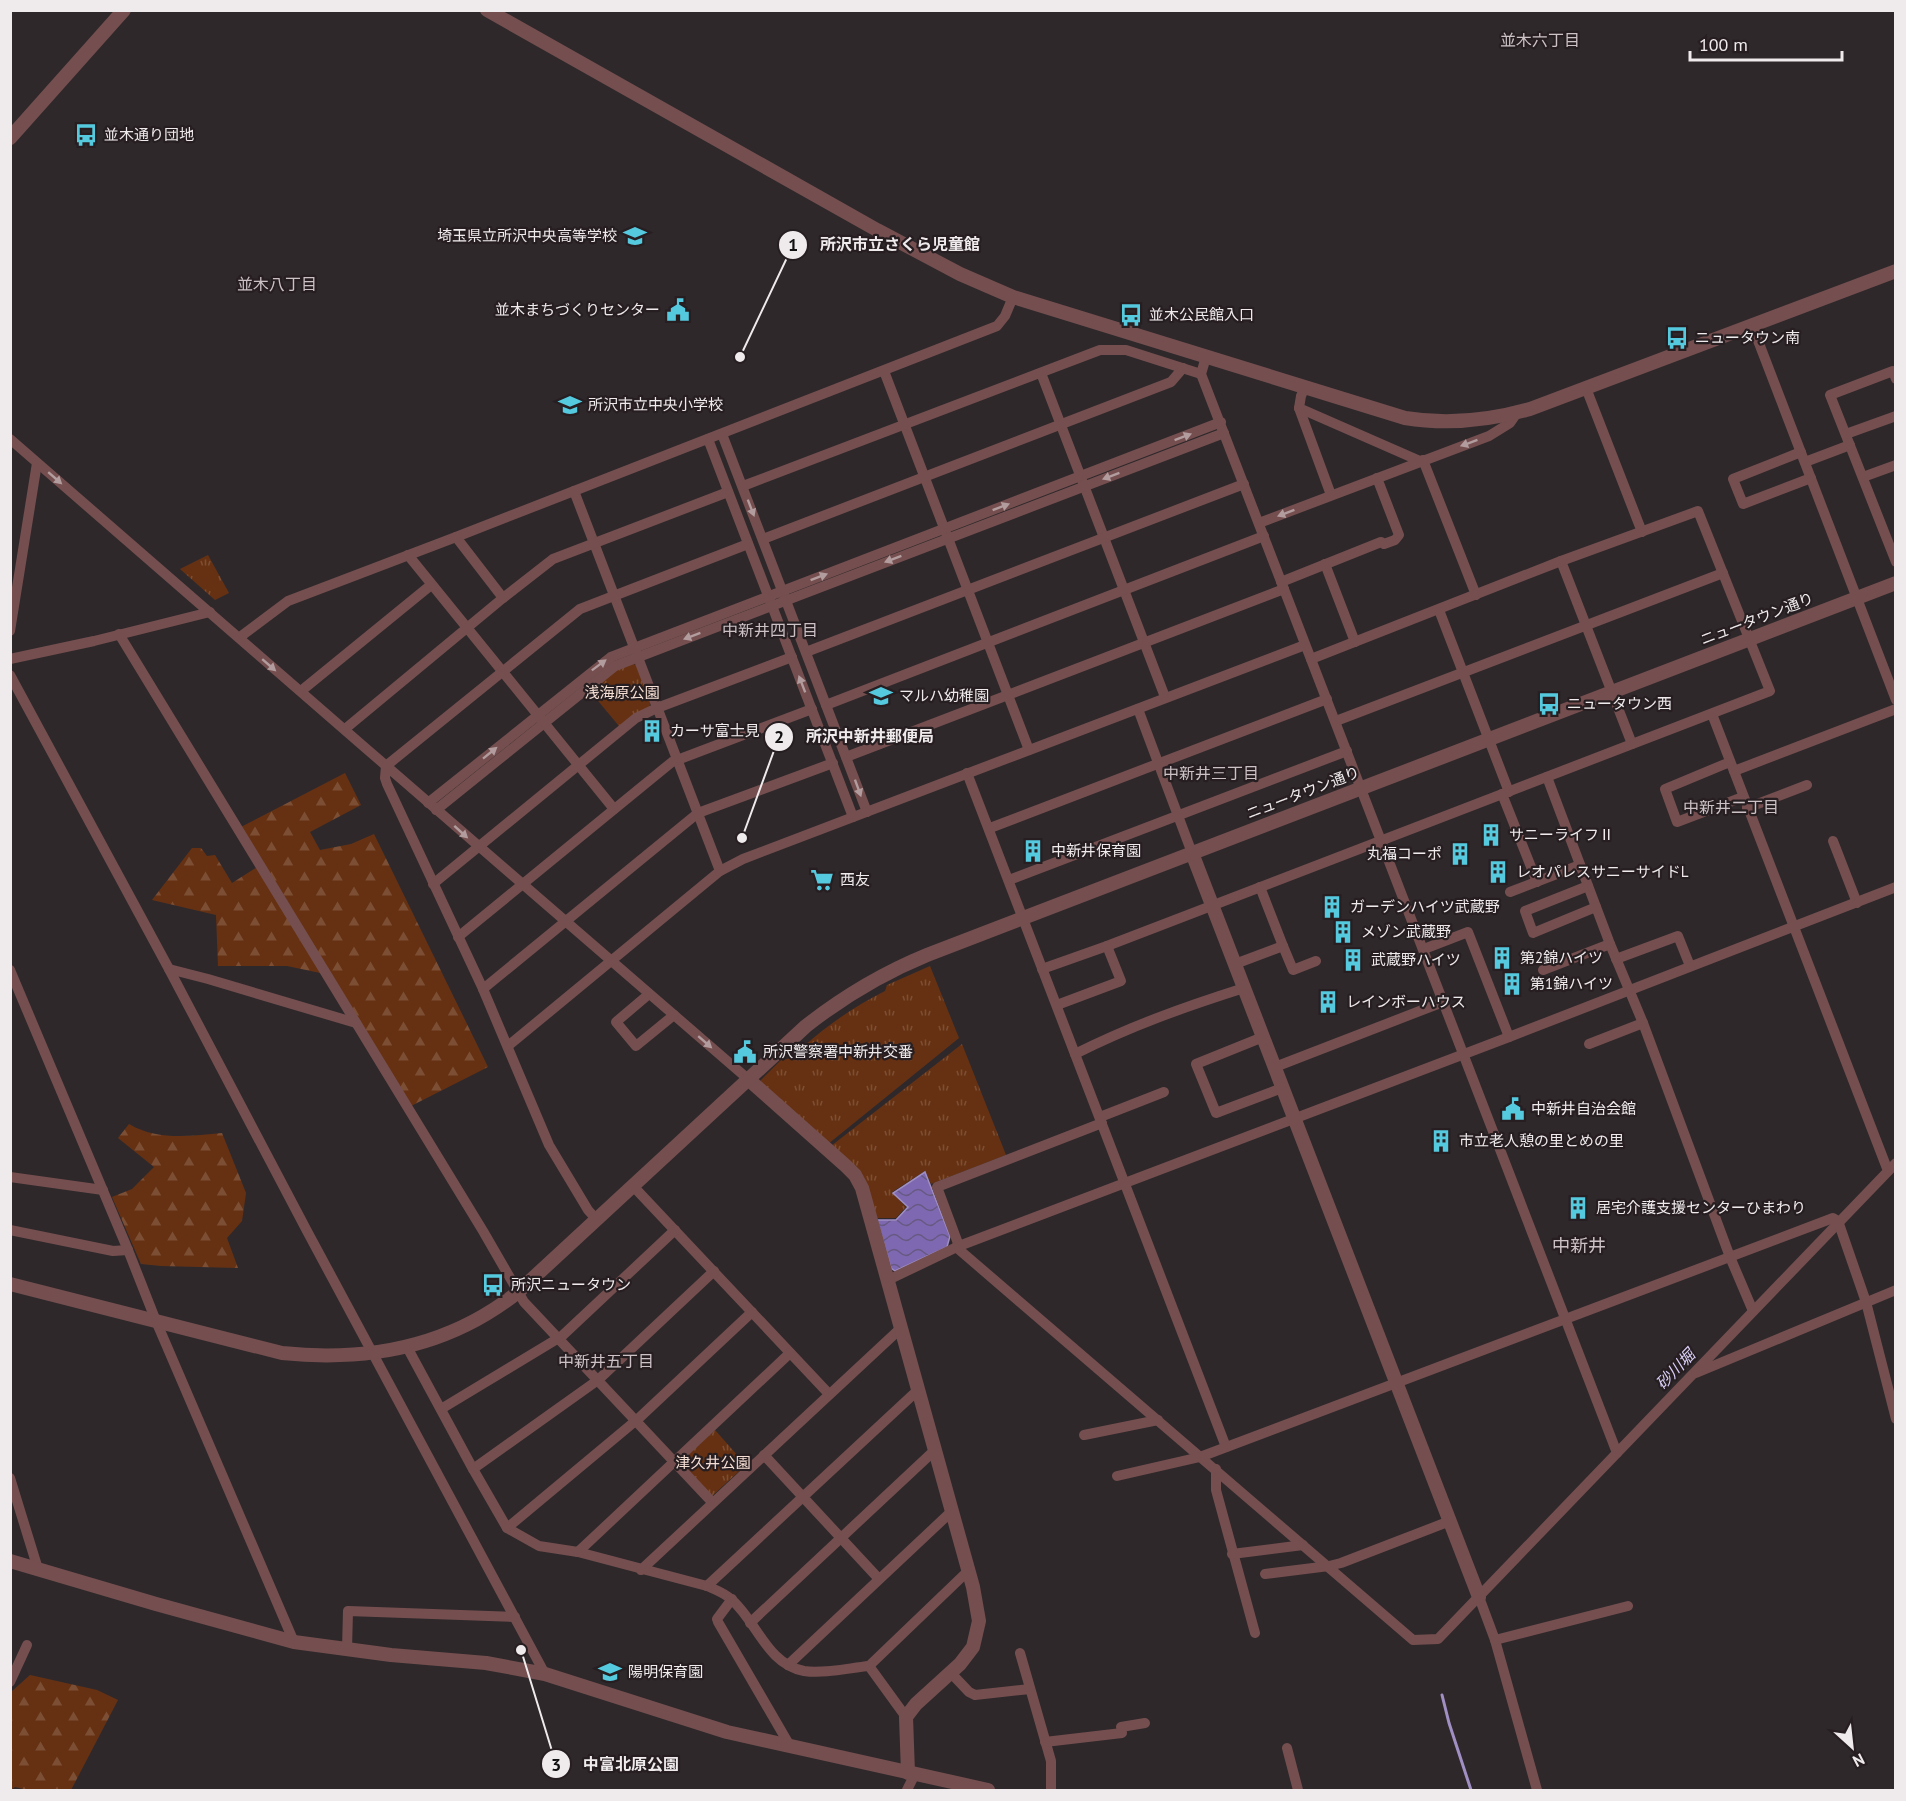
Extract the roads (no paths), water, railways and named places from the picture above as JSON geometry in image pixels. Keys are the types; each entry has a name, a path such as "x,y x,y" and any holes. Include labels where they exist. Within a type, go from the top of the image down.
{"street":[{"path":"10,138 124,10"},
{"path":"487,10 886,235 960,274 1013,297 1384,412 1424,421 1458,422 1517,412 1896,271"},
{"path":"240,637 288,601 997,326 1005,316 1013,297"},
{"path":"1752,325 1896,700"},
{"path":"743,486 1089,354 1109,349 1126,350 1201,374"},
{"path":"1206,357 1201,374 1617,1453"},
{"path":"763,539 1171,382 1183,368"},
{"path":"884,371 1029,750"},
{"path":"1896,379 1893,371 1830,395 1896,562"},
{"path":"1041,373 1165,697"},
{"path":"1305,387 1299,408 1331,495"},
{"path":"1586,388 1641,532"},
{"path":"1299,408 1422,461 1476,595"},
{"path":"1259,523 1489,436 1510,423 1517,412"},
{"path":"1811,478 1743,504 1733,479 1803,457 1896,416"},
{"path":"432,806 540,719 637,652 1222,427"},
{"path":"722,434 867,812"},
{"path":"10,439 748,1079 855,1175 865,1198 979,1613 978,1629 968,1654 910,1710 906,1717"},
{"path":"708,439 853,817"},
{"path":"10,630 37,463"},
{"path":"1863,477 1896,465"},
{"path":"846,757 1144,642 1282,586 1325,564 1381,542 1384,544 1395,540 1399,534 1377,478"},
{"path":"806,652 1244,484"},
{"path":"574,491 720,870"},
{"path":"345,729 466,628 553,560 728,492"},
{"path":"1042,969 1770,691 1698,511 1561,561 1311,659"},
{"path":"456,537 503,598"},
{"path":"826,705 1264,537"},
{"path":"597,1220 588,1210 549,1145 483,989 387,784 386,766 580,609 748,544"},
{"path":"408,555 614,809"},
{"path":"1561,561 1632,744"},
{"path":"1325,564 1355,642"},
{"path":"1336,721 1723,573"},
{"name":"ニュータウン通り","path":"10,1284 282,1353 310,1356 373,1354 407,1347 465,1326 518,1292 806,1026 857,990 916,960 1023,918 1896,583"},
{"path":"300,692 431,585"},
{"path":"1438,610 1488,739 1537,882"},
{"path":"10,659 210,612"},
{"path":"119,634 524,1302 712,1502"},
{"path":"508,1046 720,870 752,855 1305,645"},
{"path":"434,884 636,718 792,657"},
{"path":"10,675 545,1674"},
{"path":"990,828 1327,699"},
{"path":"1137,709 1495,1640 1537,1791"},
{"path":"1743,796 1677,822 1665,789 1896,709"},
{"path":"458,937 672,762 812,710"},
{"path":"1164,1092 937,1187 958,1246 1413,1640 1438,1639 1892,1167 1794,927 1712,714"},
{"path":"1009,880 1347,751"},
{"path":"483,989 698,813 833,763"},
{"path":"967,773 1226,1447"},
{"path":"1547,777 1610,944 1643,1023 1730,1257 1753,1311"},
{"path":"1748,808 1807,785"},
{"path":"1833,841 1857,903"},
{"path":"1510,892 1580,865"},
{"path":"1588,886 1525,911 1533,933 1596,907"},
{"path":"1260,887 1293,970 1316,961"},
{"path":"888,1280 958,1246 1896,887"},
{"path":"1424,949 1468,932 1509,1037"},
{"path":"1616,959 1678,936 1690,966"},
{"path":"1543,970 1610,944"},
{"path":"1057,1005 1121,981 1107,946"},
{"path":"1235,964 1283,946"},
{"path":"169,969 356,1023"},
{"path":"10,970 156,1322 294,1642"},
{"path":"1075,1054 1115,1034 1166,1013 1244,988"},
{"path":"649,994 616,1022 636,1046 674,1015"},
{"path":"1275,1067 1443,1002"},
{"path":"1589,1044 1643,1023"},
{"path":"1263,1037 1196,1064 1216,1113 1282,1088"},
{"path":"10,1177 103,1190"},
{"path":"633,1186 829,1394"},
{"path":"1117,1476 1200,1457 1833,1218 1838,1221 1866,1302 1896,1419"},
{"path":"10,1230 113,1251 128,1250"},
{"path":"441,1409 558,1338 675,1230"},
{"path":"473,1469 598,1380 714,1271"},
{"path":"1692,1375 1896,1290"},
{"path":"507,1528 635,1421 752,1312"},
{"path":"641,1570 901,1328"},
{"path":"407,1347 507,1528 539,1546 578,1552 708,1586 721,1592 732,1599 772,1652 788,1665 807,1671 869,1665 968,1571"},
{"path":"578,1552 790,1353"},
{"path":"708,1586 918,1390"},
{"path":"1084,1435 1158,1420"},
{"path":"750,1623 935,1450"},
{"path":"764,1455 879,1579"},
{"path":"1216,1469 1216,1490 1255,1633"},
{"path":"10,1478 38,1569"},
{"path":"788,1665 952,1511"},
{"path":"1264,1574 1329,1566 1450,1521"},
{"path":"1232,1554 1303,1545"},
{"path":"10,1561 294,1642 347,1650 486,1663 545,1674 727,1732 988,1791"},
{"path":"732,1599 717,1619 718,1622 790,1746"},
{"path":"1495,1640 1628,1606"},
{"path":"347,1650 348,1611 515,1617"},
{"path":"10,1682 27,1645"},
{"path":"1020,1653 1051,1761 1051,1791"},
{"path":"869,1665 906,1717 911,1774 907,1791"},
{"path":"950,1672 969,1692 975,1695 1030,1689"},
{"path":"1046,1742 1122,1733 1121,1727 1145,1723"},
{"path":"1287,1748 1298,1791"}],"water":[{"path":"925,1172 950,1236 947,1247 895,1271 891,1268 877,1220 896,1220 908,1207 893,1193"}],"waterway":[{"name":"砂川堀","path":"1442,1695 1471,1790"}],"place":[{"name":"並木通り団地","path":"86,135"},
{"name":"埼玉県立所沢中央高等学校","path":"635,236"},
{"name":"並木まちづくりセンター","path":"678,310"},
{"name":"並木公民館入口","path":"1131,315"},
{"name":"ニュータウン南","path":"1677,338"},
{"name":"所沢市立さくら児童館","path":"740,357"},
{"name":"所沢市立中央小学校","path":"570,405"},
{"name":"マルハ幼稚園","path":"881,696"},
{"name":"ニュータウン西","path":"1549,704"},
{"name":"カーサ富士見","path":"652,731"},
{"name":"サニーライフⅡ","path":"1491,835"},
{"name":"所沢中新井郵便局","path":"742,838"},
{"name":"中新井保育園","path":"1033,851"},
{"name":"丸福コーポ","path":"1460,854"},
{"name":"レオパレスサニーサイドL","path":"1498,872"},
{"name":"西友","path":"822,880"},
{"name":"ガーデンハイツ武蔵野","path":"1332,907"},
{"name":"メゾン武蔵野","path":"1343,932"},
{"name":"第2錦ハイツ","path":"1502,958"},
{"name":"武蔵野ハイツ","path":"1353,960"},
{"name":"第1錦ハイツ","path":"1512,984"},
{"name":"レインボーハウス","path":"1328,1002"},
{"name":"所沢警察署中新井交番","path":"745,1052"},
{"name":"中新井自治会館","path":"1513,1109"},
{"name":"市立老人憩の里とめの里","path":"1441,1141"},
{"name":"居宅介護支援センターひまわり","path":"1578,1208"},
{"name":"所沢ニュータウン","path":"493,1285"},
{"name":"中富北原公園","path":"521,1650"},
{"name":"陽明保育園","path":"610,1672"}],"district":[{"name":"並木六丁目","path":"1540,40"},
{"name":"並木八丁目","path":"277,284"},
{"name":"中新井四丁目","path":"770,630"},
{"name":"中新井三丁目","path":"1211,773"},
{"name":"中新井二丁目","path":"1731,807"},
{"name":"中新井","path":"1579,1246"},
{"name":"中新井五丁目","path":"606,1361"}],"park label":[{"name":"浅海原公園","path":"622,693"},
{"name":"津久井公園","path":"713,1463"}]}
